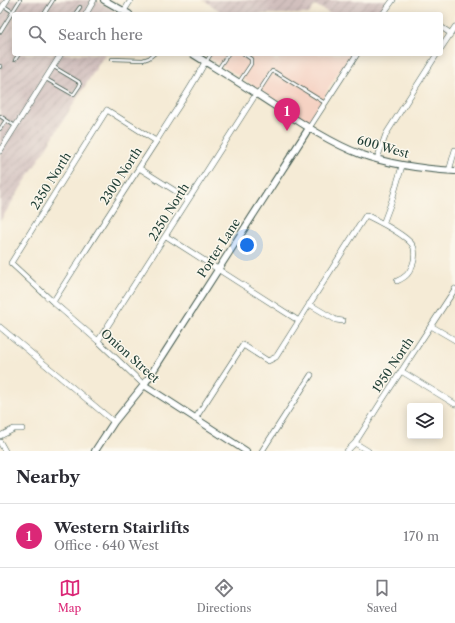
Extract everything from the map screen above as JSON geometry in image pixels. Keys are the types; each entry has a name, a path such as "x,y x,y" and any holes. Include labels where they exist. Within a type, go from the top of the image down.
{"street":[{"path":"87,12 94,0"},
{"path":"104,0 126,12 131,0"},
{"path":"384,12 393,0"},
{"path":"0,11 4,2"},
{"path":"443,45 455,27"},
{"path":"443,28 450,33"},
{"path":"0,151 60,56"},
{"name":"600 West","path":"198,56 309,128 341,145 359,153 402,166 452,171"},
{"name":"Porter Lane","path":"95,451 114,422 144,385 356,56"},
{"path":"378,159 386,134 436,56"},
{"name":"2300 North","path":"53,302 206,62"},
{"name":"2250 North","path":"98,341 257,94"},
{"name":"2350 North","path":"11,263 107,110 156,140"},
{"path":"452,171 455,150"},
{"path":"383,224 402,166"},
{"path":"139,168 188,199"},
{"path":"195,419 243,345 268,361 276,357 366,214 406,239 414,247 415,258 410,271 404,278 396,281"},
{"path":"166,236 299,321"},
{"name":"Onion Street","path":"11,263 98,341 144,385 246,451"},
{"name":"1950 North","path":"347,451 355,443 455,289"},
{"path":"309,304 336,320 343,321"},
{"path":"431,326 455,340"},
{"path":"0,327 114,422"},
{"path":"401,371 455,404"},
{"path":"262,451 311,375"},
{"path":"0,436 14,429 22,429"},
{"path":"0,442 5,451"},
{"path":"355,443 368,451"}],"lane":[{"path":"14,12 20,0"},
{"path":"45,12 53,0"},
{"path":"4,2 13,12"},
{"path":"76,12 80,7"},
{"path":"0,32 12,16"},
{"path":"15,60 18,56"},
{"path":"112,59 143,60 152,56"},
{"path":"206,62 210,56"},
{"path":"218,70 227,56"},
{"path":"239,83 251,64 251,58 248,56"},
{"path":"45,78 74,94 80,85 79,82 53,66"},
{"path":"257,94 272,71 325,103"},
{"path":"0,116 15,127"},
{"path":"0,129 6,120"}],"shaded area":[{"path":"0,0 95,0 117,12 12,12 12,56 104,56 0,221"},
{"path":"204,0 388,0 380,12 327,12 315,5 310,12 221,12"},
{"path":"207,56 268,56 277,61 281,56 351,56 337,74 326,95 311,118 308,120"}],"place":[{"name":"Western Stairlifts","path":"287,131"}]}
